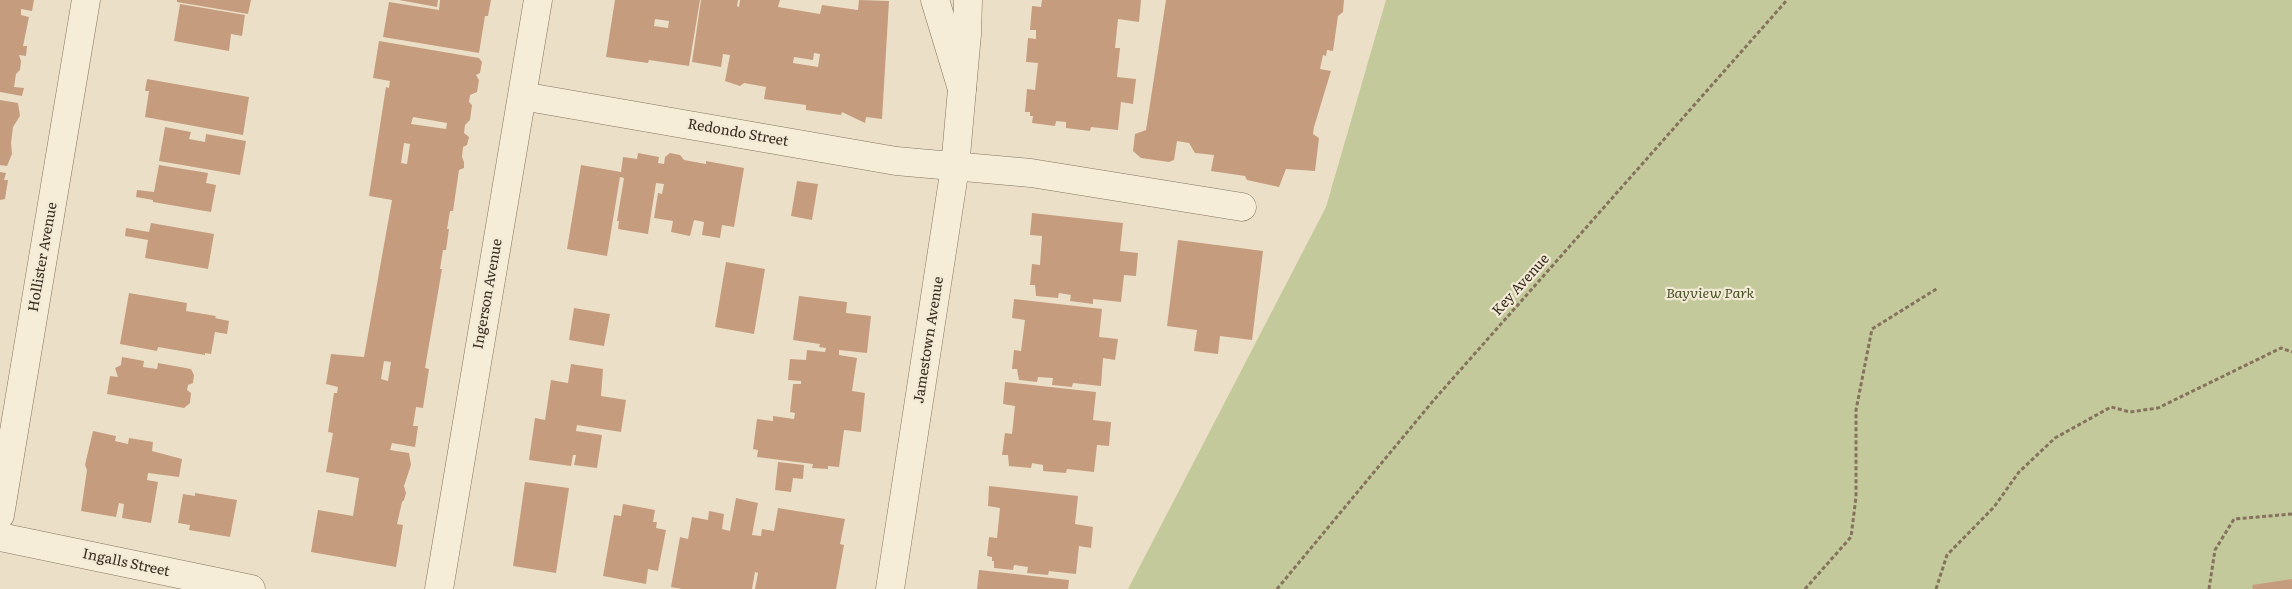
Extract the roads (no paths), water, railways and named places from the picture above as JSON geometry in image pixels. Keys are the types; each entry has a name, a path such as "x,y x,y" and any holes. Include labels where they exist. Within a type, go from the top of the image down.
{"street":[{"name":"Hollister Avenue","path":"0,515 86,0"},
{"name":"Ingerson Avenue","path":"439,589 538,0"},
{"name":"Jamestown Avenue","path":"935,0 962,90"},
{"name":"Jamestown Avenue","path":"890,589 955,167 968,0"},
{"name":"Redondo Street","path":"522,96 896,161 1031,173 1242,207"},
{"name":"Ingalls Street","path":"0,538 251,589"}],"park label":[{"name":"Bayview Park","path":"1710,294"}]}
